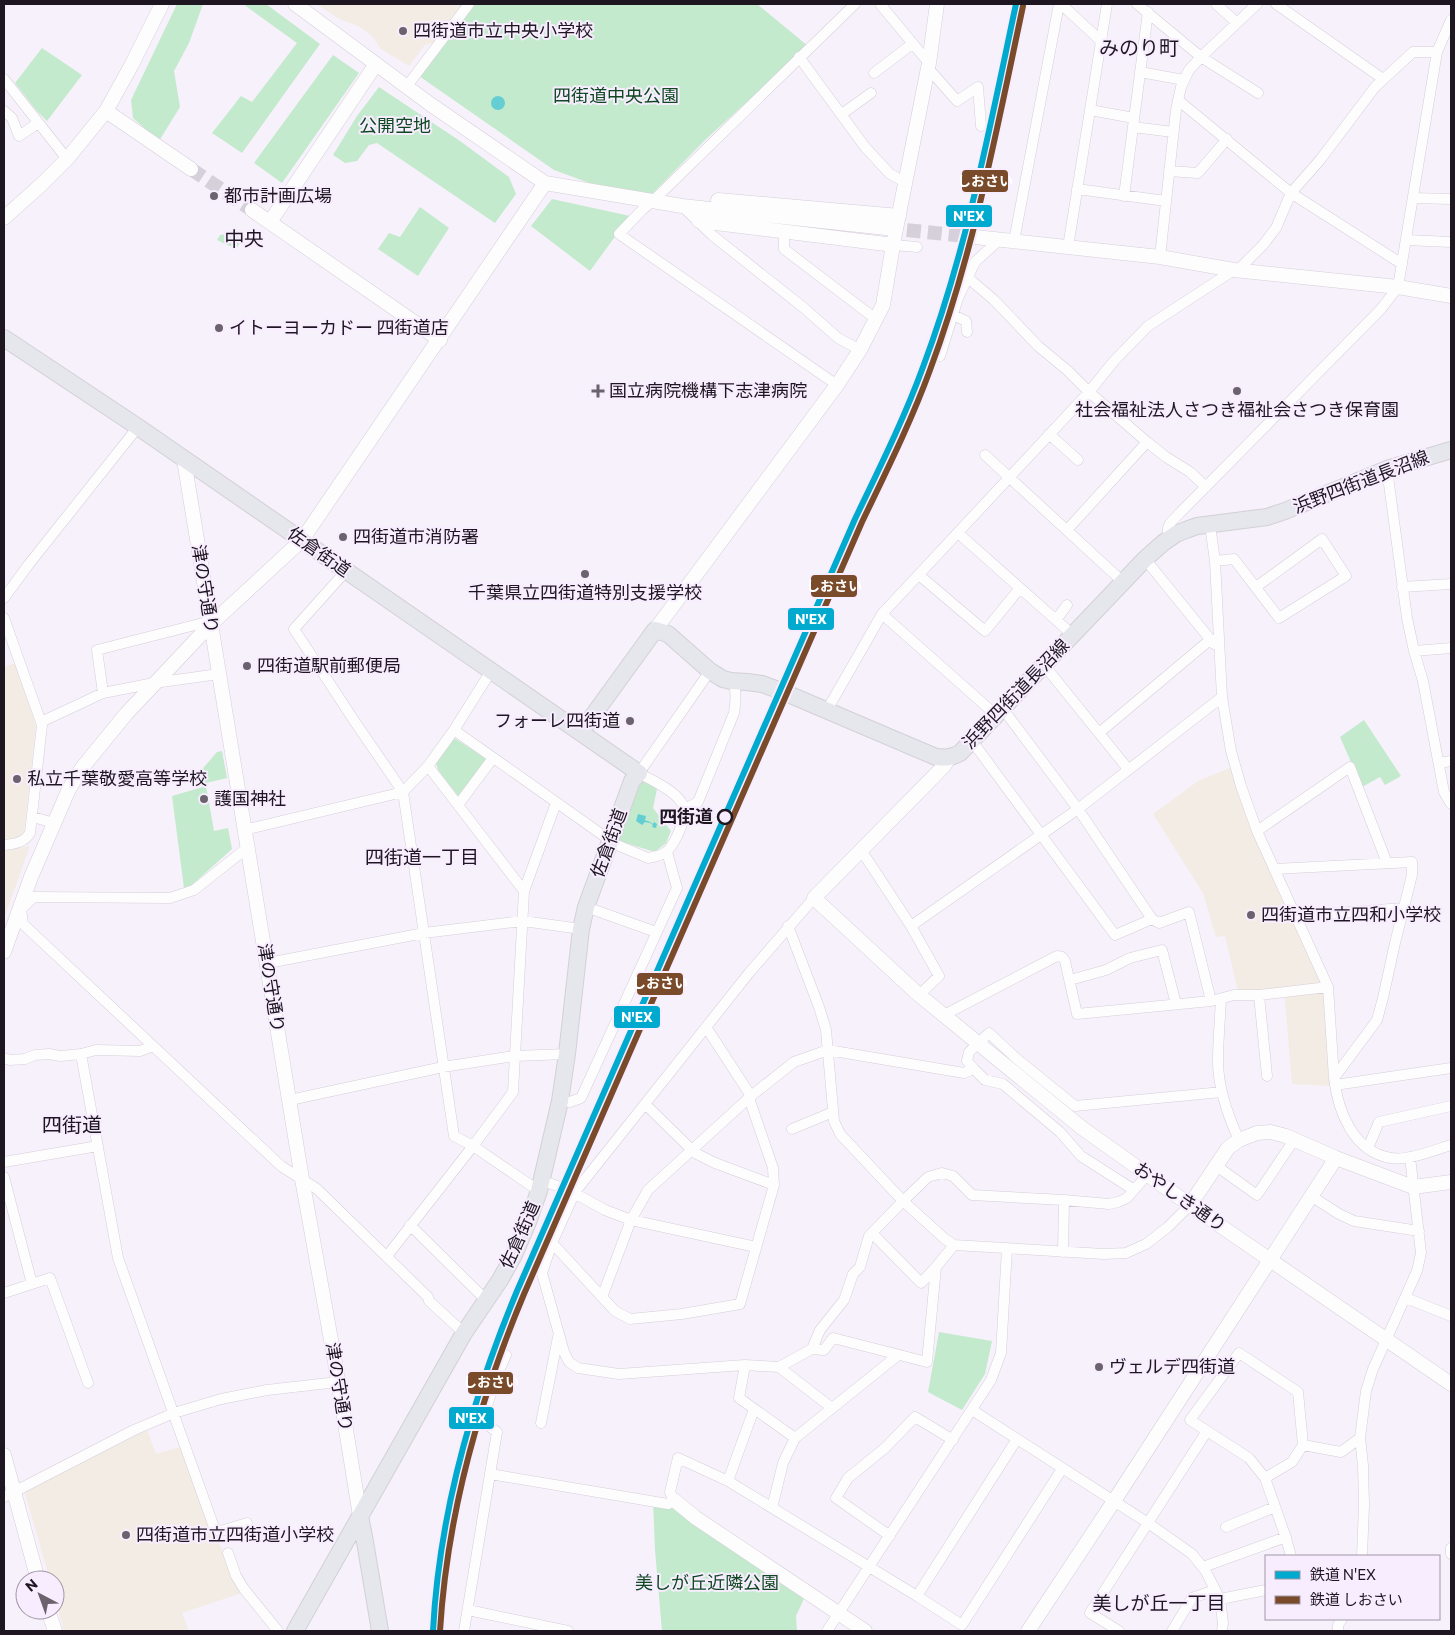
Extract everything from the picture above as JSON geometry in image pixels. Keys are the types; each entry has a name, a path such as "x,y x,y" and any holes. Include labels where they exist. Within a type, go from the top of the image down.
{"main road":[{"name":"佐倉街道","path":"4,338 138,427 638,772 632,781 586,907 581,929 568,1054 560,1101 540,1186 514,1255 464,1333 360,1516"},
{"name":"浜野四街道長沼線","path":"655,630 668,634 710,671 723,679 734,682 762,684 936,756 949,758 960,753 1145,559 1170,538 1186,530 1267,516 1285,511 1387,469 1451,450"},
{"path":"581,732 655,630"},
{"path":"295,1631 360,1516"},
{"path":"360,1516 380,1631"}],"street":[{"path":"4,218 42,184 67,158 106,111 162,4"},
{"path":"295,4 430,104 545,183 682,206 886,228"},
{"path":"407,86 469,4"},
{"path":"837,385 619,234 799,57 856,4"},
{"path":"880,4 958,101 978,87 981,126"},
{"path":"655,630 837,385 860,350 883,305 928,65 937,4"},
{"path":"1060,4 1101,41"},
{"path":"1014,241 1060,4"},
{"path":"1068,247 1108,4"},
{"path":"1137,4 1200,57 1258,93"},
{"path":"1216,4 1237,23"},
{"path":"1160,257 1178,100 1184,80 1189,70 1200,57 1257,4"},
{"path":"1276,4 1383,79"},
{"path":"1124,196 1148,12"},
{"path":"1170,538 1167,532 1171,522 1381,308 1398,287 1437,52 1451,20"},
{"path":"874,73 912,44"},
{"path":"827,710 882,614 1089,392 1114,361 1148,326 1236,270 1263,245 1276,228 1291,193 1320,160 1375,87 1413,52 1437,52"},
{"path":"799,57 865,147 890,174 906,182"},
{"path":"270,222 376,64"},
{"path":"1140,72 1184,80"},
{"path":"4,79 67,158"},
{"path":"842,114 871,93"},
{"path":"1178,100 1291,193 1402,264"},
{"path":"1090,110 1174,132"},
{"path":"4,111 12,118 19,136 38,124"},
{"path":"106,111 192,169"},
{"path":"1169,171 1198,173 1226,139"},
{"path":"4,952 68,789 82,768 154,683 211,624 302,540 440,340 545,183"},
{"path":"1077,189 1166,201"},
{"path":"1413,198 1451,199"},
{"path":"682,206 705,199 899,216"},
{"path":"682,206 712,235 804,308 838,338 860,350"},
{"path":"252,210 440,340"},
{"path":"699,221 917,247"},
{"path":"784,232 784,248 876,320"},
{"path":"975,237 1160,257 1236,270 1398,287 1451,296"},
{"path":"940,356 958,298 975,262 999,240"},
{"path":"1406,240 1451,242"},
{"path":"967,278 994,300 1038,346 1067,370 1089,392 1147,442 1190,472 1206,487"},
{"path":"952,315 966,321 967,332"},
{"path":"4,598 138,427"},
{"path":"1050,434 1073,459"},
{"path":"1067,530 1147,442"},
{"path":"985,456 1123,582"},
{"name":"津の守通り","path":"184,460 302,1179 360,1516"},
{"path":"1387,469 1407,618 1414,652 1423,681 1444,792 1451,804"},
{"path":"1210,525 1215,562 1222,697 1231,751 1257,831 1328,987 1334,1082 1340,1109 1350,1129 1362,1144 1391,1158 1410,1157 1451,1145"},
{"path":"958,533 1073,635"},
{"path":"1215,562 1234,559 1279,618 1346,576 1322,540 1256,587"},
{"path":"1145,559 1219,650"},
{"path":"346,571 294,629 403,792 454,1136 540,1186 575,1192 605,1210 631,1220 756,1246"},
{"path":"919,575 985,631 1020,588"},
{"path":"1402,587 1451,584"},
{"path":"1056,620 1067,605"},
{"path":"882,614 1000,712 1078,809 1152,919 1159,923 1189,912 1216,1000 1218,1063 1222,1092 1239,1140"},
{"path":"4,618 42,726 30,833 27,838 19,843 4,845"},
{"path":"103,693 97,650 204,623 211,624"},
{"path":"1099,732 1211,639"},
{"path":"1414,652 1451,648"},
{"path":"1044,665 1128,769"},
{"path":"244,830 403,792 428,766 454,730 491,671"},
{"path":"454,730 610,842 648,858 667,852 685,816 680,800 674,794 638,772 710,671"},
{"path":"41,722 103,693 154,683 218,674"},
{"path":"684,809 698,802 734,713 736,694 734,682"},
{"path":"911,926 1078,809 1222,697"},
{"path":"972,741 1115,935 1152,919"},
{"path":"458,805 493,758"},
{"path":"936,1267 927,1362 896,1356 833,1338 824,1350 812,1349 779,1367 745,1366 619,1374 578,1368 569,1362 558,1334 542,1273 552,1243 575,1192 706,1026 788,926 944,766 949,758"},
{"path":"1439,763 1451,761"},
{"path":"428,766 524,891"},
{"path":"1257,831 1350,767 1387,863"},
{"path":"387,1256 513,1092 524,891 556,803"},
{"path":"33,817 54,823"},
{"path":"21,909 34,897 170,898 194,890 248,848"},
{"path":"862,850 911,926 939,976 919,995"},
{"path":"560,1101 570,1102 581,1098 677,888 667,852"},
{"path":"1274,869 1412,862 1412,875 1377,1020 1334,1082"},
{"name":"おやしき通り","path":"814,898 919,995 1069,1118 1190,1205 1451,1384"},
{"path":"586,907 656,932"},
{"path":"1297,916 1404,908"},
{"path":"21,909 23,924 281,1166 302,1179 329,1201 387,1256 428,1297 429,1301 464,1333"},
{"path":"268,963 424,933 523,921 581,929"},
{"path":"788,926 826,1030 834,1121 840,1134 902,1201 954,1245 1104,1254 1126,1253 1146,1244 1168,1227 1190,1205 1228,1148 1239,1140 1257,1133 1271,1132 1413,1187 1451,1182"},
{"path":"1070,980 1106,970 1130,958 1162,950 1176,1004"},
{"path":"944,1015 1057,956 1062,957 1066,961 1077,1014 1216,1000 1234,995 1259,995 1328,987"},
{"path":"1259,995 1267,1076"},
{"path":"552,1243 615,1311 630,1319 682,1314 740,1304 774,1186 773,1168 750,1097 706,1026"},
{"path":"1134,1190 1081,1156 1060,1132 1003,1084 985,1080 967,1060 969,1052 989,1034 1075,1106 1222,1092"},
{"path":"4,1058 10,1060 25,1059 35,1055 49,1054 60,1056 96,1050 140,1051 153,1046"},
{"path":"602,1297 631,1220 648,1190 750,1097 794,1062 828,1050 964,1073 974,1069"},
{"path":"80,1054 118,1258 215,1530 221,1531 247,1523"},
{"path":"290,1100 444,1067 514,1056 568,1054"},
{"path":"1334,1082 1451,1068"},
{"path":"645,1104 691,1151 774,1186"},
{"path":"1368,1148 1379,1122 1451,1106"},
{"path":"792,1129 833,1112"},
{"path":"1215,1165 1257,1195 1294,1140"},
{"path":"4,1162 98,1146"},
{"path":"1362,1555 1364,1464 1360,1438 1366,1391 1373,1369 1398,1310 1406,1298 1417,1271 1421,1253 1410,1157"},
{"path":"1028,1631 1336,1158"},
{"path":"812,1349 820,1330 844,1300 853,1274 860,1267 869,1236 928,1177 942,1173 953,1176 972,1195 1109,1204 1127,1198 1148,1174"},
{"path":"4,1177 32,1284"},
{"path":"1311,1196 1354,1221 1419,1231"},
{"path":"1063,1252 1064,1200"},
{"path":"410,1225 486,1300"},
{"path":"872,1233 921,1283 954,1245"},
{"path":"827,1631 991,1380 1001,1353 1007,1249"},
{"path":"4,1293 50,1278 88,1382"},
{"path":"1406,1298 1449,1315 1451,1304"},
{"path":"542,1423 558,1334"},
{"path":"1265,1478 1292,1462 1303,1445 1298,1392 1239,1353 1190,1420 1248,1458 1265,1478 1291,1555"},
{"path":"464,1631 497,1432 482,1421 497,1375 506,1355"},
{"path":"772,1508 783,1463 795,1438 896,1356"},
{"path":"745,1366 739,1398 795,1438"},
{"path":"779,1367 832,1408"},
{"path":"9,1495 134,1430 174,1413 221,1399 267,1390 338,1382"},
{"path":"728,1481 754,1409"},
{"path":"972,1410 1148,1523 1192,1554 1203,1568 1217,1595 1223,1624 1222,1631"},
{"path":"890,1536 836,1498 848,1478 885,1448 915,1417 953,1440"},
{"path":"1119,1631 1090,1613 1207,1431"},
{"path":"1303,1445 1341,1452 1360,1438"},
{"path":"916,1596 1016,1439"},
{"path":"4,1455 9,1495 35,1570"},
{"path":"865,1631 696,1518 674,1500 670,1492 678,1458 728,1481 962,1625 1062,1469"},
{"path":"490,1474 668,1504 674,1500"},
{"path":"1226,1527 1276,1507"},
{"path":"1203,1568 1286,1537"},
{"path":"1451,1548 1451,1554"},
{"path":"228,1553 236,1576 244,1589 278,1631"},
{"path":"1172,1631 1192,1598 1265,1590"},
{"path":"468,1610 568,1631"},
{"path":"1332,1620 1338,1631"}],"shaded area":[{"name":"四街道市立中央小学校","path":"317,4 462,4 433,43 425,45 409,66 381,49 371,35 358,26 339,19"},
{"name":"私立千葉敬愛高等学校","path":"15,663 36,726 24,832 22,838 4,841 4,667"},
{"name":"四街道市立四和小学校","path":"1232,767 1322,982 1331,1086 1292,1084 1284,989 1238,991 1225,936 1216,937 1203,893 1153,814 1198,781"},
{"path":"30,846 4,919 4,851"},
{"name":"四街道市立四街道小学校","path":"147,1430 156,1454 180,1447 235,1582 242,1593 182,1613 189,1631 64,1631 61,1620 65,1620 65,1570 47,1570 24,1490"}],"green space":[{"path":"177,4 203,4 189,43 174,71 180,107 159,141 133,118 131,100"},
{"path":"243,4 266,4 320,44 242,153 212,133 241,96 252,102 297,43"},
{"name":"四街道中央公園","path":"473,4 757,4 808,46 705,140 652,194 592,184 554,170 419,76"},
{"path":"42,48 82,75 47,121 15,83"},
{"path":"333,55 359,73 282,183 254,163"},
{"name":"公開空地","path":"379,87 460,141 509,177 516,194 495,223 377,143 369,145 357,161 345,163 333,155 357,116"},
{"path":"552,199 630,216 590,271 531,226"},
{"path":"420,207 449,228 418,276 378,249 389,233 400,237"},
{"path":"234,233 242,240 236,249 217,240 220,235"},
{"path":"1364,720 1401,776 1385,785 1380,777 1362,787 1340,737"},
{"path":"454,738 489,760 462,801 438,770 436,763"},
{"path":"222,751 227,778 193,786 193,780 217,752"},
{"path":"644,779 657,789 653,808 671,831 666,843 655,852 619,841 617,833 638,781"},
{"path":"206,786 214,831 228,828 232,849 193,884 184,888 172,796"},
{"path":"939,1332 992,1341 985,1374 962,1410 928,1392"},
{"name":"美しが丘近隣公園","path":"653,1501 668,1504 807,1592 796,1616 797,1631 662,1631"}],"water":[{"path":"495,96 501,96 505,103 501,110 495,110 491,106 491,100"},
{"path":"638,814 646,816 645,820 657,824 656,828 652,827 653,825 650,823 645,822 642,825 636,821"}],"tunnel":[{"path":"191,169 252,210"},
{"path":"886,228 975,237"}],"rail line":[{"name":"N'EX","path":"433,1631 436,1587 450,1500 472,1415 486,1373 517,1291 855,519 916,386 939,323 965,233 987,142 1016,4"},
{"name":"しおさい","path":"440,1631 450,1544 458,1502 479,1417 493,1375 524,1294 862,522 923,389 946,325 972,235 994,144 1023,6"}],"place":[{"name":"四街道市立中央小学校","path":"403,31"},
{"name":"都市計画広場","path":"214,196"},
{"name":"イトーヨーカドー 四街道店","path":"219,328"},
{"name":"国立病院機構下志津病院","path":"598,391"},
{"name":"社会福祉法人さつき福祉会さつき保育園","path":"1237,391"},
{"name":"四街道市消防署","path":"343,537"},
{"name":"千葉県立四街道特別支援学校","path":"585,574"},
{"name":"四街道駅前郵便局","path":"247,666"},
{"name":"フォーレ四街道","path":"630,721"},
{"name":"私立千葉敬愛高等学校","path":"17,779"},
{"name":"護国神社","path":"204,799"},
{"name":"四街道","path":"725,817"},
{"name":"四街道市立四和小学校","path":"1251,915"},
{"name":"ヴェルデ四街道","path":"1099,1367"},
{"name":"四街道市立四街道小学校","path":"126,1535"}],"district":[{"name":"みのり町","path":"1139,48"},
{"name":"中央","path":"244,239"},
{"name":"四街道一丁目","path":"422,857"},
{"name":"四街道","path":"72,1125"},
{"name":"美しが丘一丁目","path":"1159,1603"}]}
